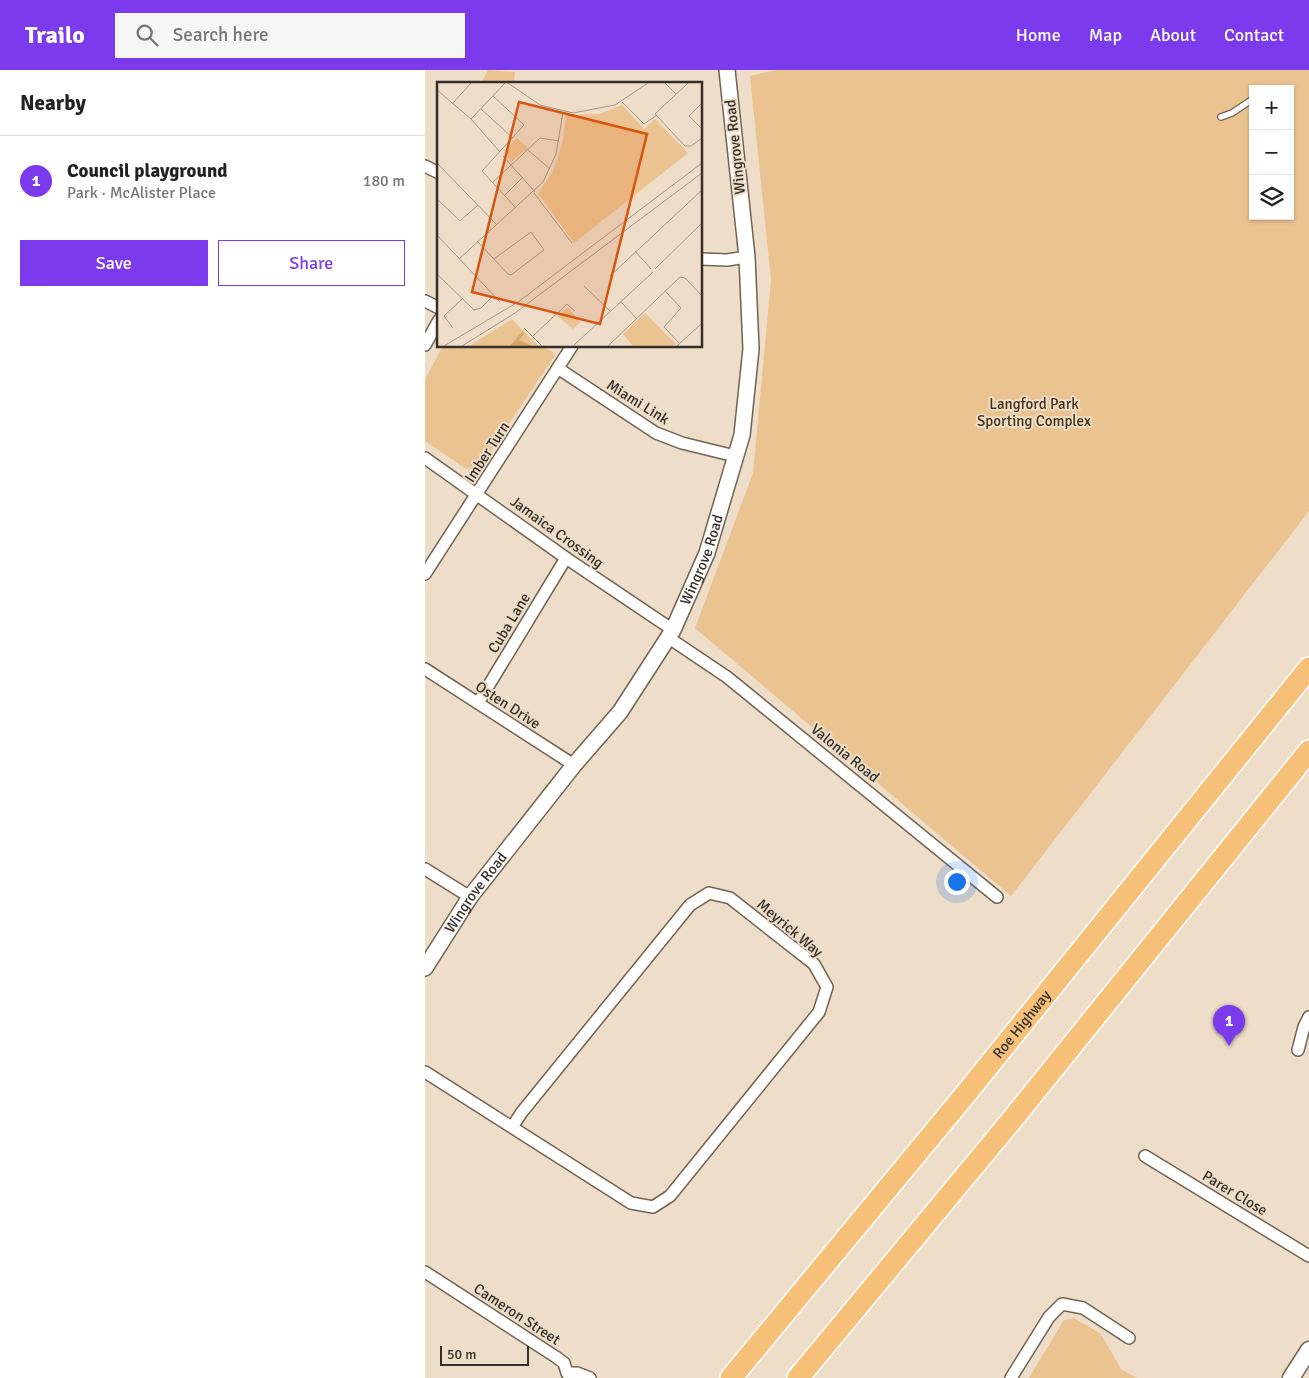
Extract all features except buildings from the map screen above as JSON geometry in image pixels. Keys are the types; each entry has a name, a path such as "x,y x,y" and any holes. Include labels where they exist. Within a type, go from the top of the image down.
{"highway":[{"name":"Roe Highway","path":"731,1378 964,1096 1309,668"},
{"path":"798,1378 1017,1113 1309,751"}],"main road":[{"path":"1291,1378 1309,1350"}],"street":[{"name":"Wingrove Road","path":"425,968 470,897 574,765 620,712 671,634 707,553 742,436 751,348 747,257 727,70"},
{"path":"425,166 437,172"},
{"path":"703,258 727,260 747,257"},
{"path":"425,301 437,307"},
{"path":"425,345 437,324"},
{"name":"Imber Turn","path":"425,574 571,348"},
{"name":"Miami Link","path":"559,369 656,433 681,443 735,456"},
{"name":"Jamaica Crossing","path":"425,458 478,494 671,634"},
{"name":"Cuba Lane","path":"477,703 566,558"},
{"name":"Valonia Road","path":"671,634 727,677 997,897"},
{"name":"Osten Drive","path":"425,670 574,765"},
{"path":"425,869 470,897"},
{"name":"Meyrick Way","path":"425,1072 631,1203 653,1207 670,1196 819,1012 827,987 814,964 730,898 709,893 690,906 522,1112 512,1127"},
{"path":"1298,1050 1304,1027 1309,1017"},
{"name":"Parer Close","path":"1145,1156 1309,1256"},
{"name":"Cameron Street","path":"425,1272 556,1357 564,1363 566,1375 577,1373 591,1378"},
{"path":"1011,1378 1049,1317 1062,1304 1083,1308 1129,1338"}],"lane":[{"path":"1221,117 1232,113 1249,102"}],"green space":[{"path":"488,70 515,72 514,82 482,82"},
{"name":"Langford Park Sporting Complex","path":"776,70 1309,70 1309,511 1011,896 695,628 753,473 771,280 750,76"},
{"path":"442,348 546,348 556,354 480,467 466,469 425,441 425,379"},
{"path":"1074,1318 1101,1334 1121,1369 1137,1378 1029,1378 1064,1320"}],"place":[{"name":"Council playground","path":"1229,1046"}]}
